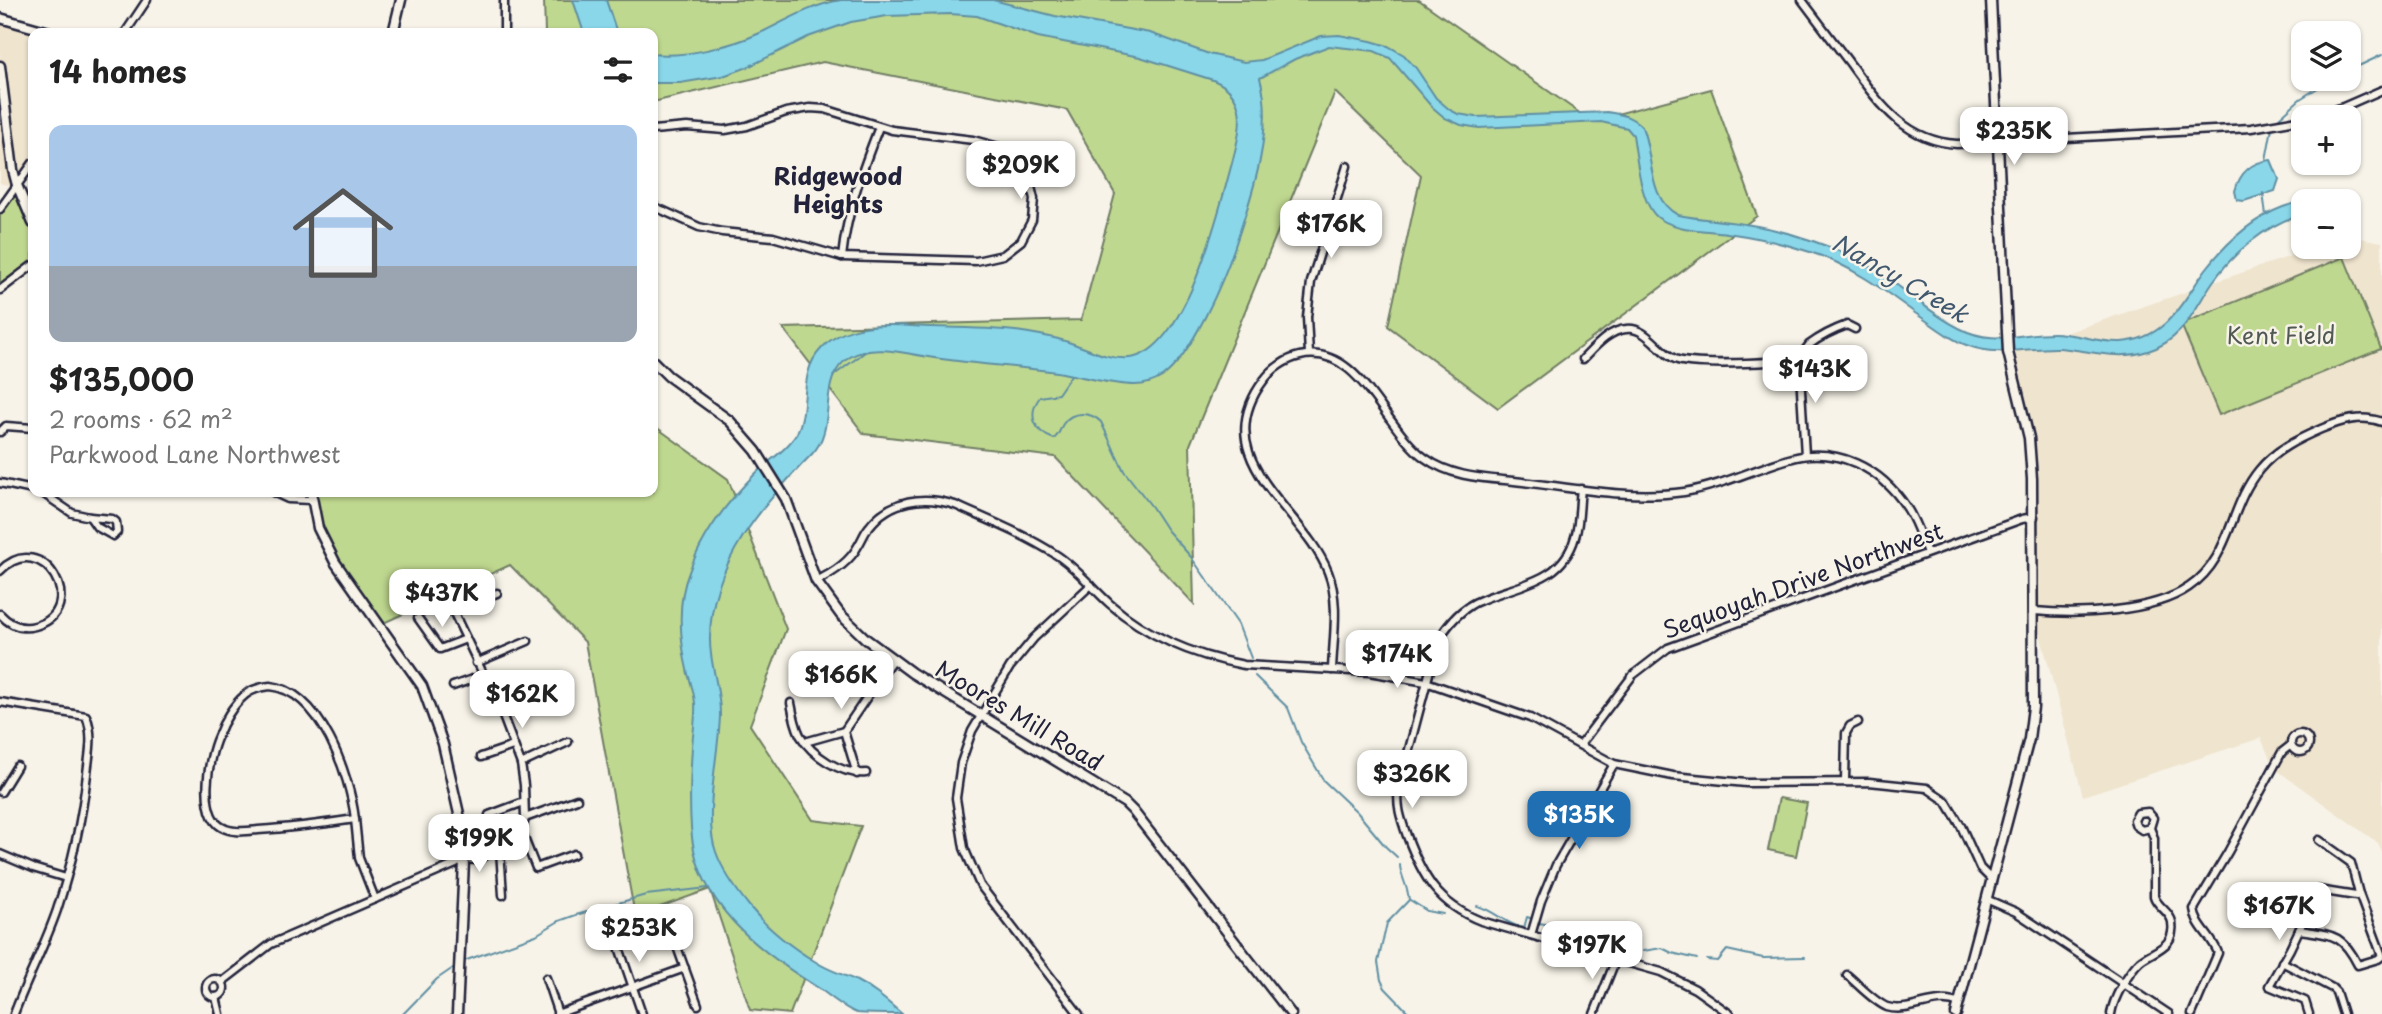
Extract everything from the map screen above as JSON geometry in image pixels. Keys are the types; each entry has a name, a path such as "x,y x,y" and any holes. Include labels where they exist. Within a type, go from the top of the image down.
{"street":[{"path":"128,28 147,0"},
{"path":"394,28 401,0"},
{"path":"503,28 504,0"},
{"path":"1802,0 1879,103 1905,127 1928,139 1948,143 1998,141 2251,128 2291,121"},
{"path":"1956,1014 2032,721 2034,517 2029,438 2010,368 2007,335 1991,0"},
{"path":"0,18 35,28"},
{"path":"0,66 17,186 28,211"},
{"path":"2348,105 2382,90"},
{"path":"658,130 687,127 725,130 747,126 786,112 810,108 837,112 879,127 906,133 973,141 1006,149 1021,163 1030,180 1034,199 1032,220 1026,235 1016,247 988,260 842,257 773,237 699,227 658,208"},
{"path":"842,257 845,228 855,192 879,127"},
{"path":"1309,354 1307,317 1311,282 1347,166"},
{"path":"0,209 28,170"},
{"path":"0,290 28,269"},
{"path":"1583,359 1598,343 1619,330 1630,328 1682,361 1764,362 1799,357 1828,332 1847,325 1856,329"},
{"path":"1332,670 1335,602 1330,575 1320,556 1258,474 1246,437 1250,408 1263,380 1283,363 1309,354 1329,357 1348,367 1411,446 1440,467 1470,477 1641,494 1685,492 1805,455 1841,457 1874,473 1907,507 1927,553"},
{"path":"1799,357 1805,455"},
{"name":"Moores Mill Road","path":"658,366 730,421 761,459 786,499 816,581 840,614 892,660 1116,797 1133,811 1291,1014"},
{"path":"2034,611 2065,614 2118,609 2159,601 2188,588 2219,555 2242,499 2258,471 2272,457 2299,439 2332,425 2358,418 2382,422"},
{"path":"0,432 6,426 28,428"},
{"path":"0,482 28,489"},
{"path":"1581,489 1576,536 1563,561 1541,579 1479,600 1457,615 1438,640 1398,797 1400,816 1417,862 1434,889 1458,910 1481,921 1616,958 1679,980 1727,1013"},
{"path":"48,497 72,513 90,517"},
{"path":"284,497 303,497"},
{"path":"311,497 318,528 335,562 407,663 428,698 457,799 465,840 457,1014"},
{"path":"816,581 842,566 857,549 870,526 882,514 903,503 927,499 955,505 1042,546 1069,563 1134,623 1196,653 1244,665 1386,674 1426,682 1530,719 1614,764 1673,776 1715,781 1845,781 1916,785 1937,793 1955,813 1980,868 1991,879"},
{"name":"Sequoyah Drive Northwest","path":"1580,745 1633,675 1668,648 1927,553 2034,517"},
{"path":"1,558 8,564"},
{"path":"0,571 8,564 27,559 47,565 56,576 60,595 53,614 37,626 17,626 0,614"},
{"path":"1079,1014 985,893 964,848 957,815 958,779 965,747 981,714 1023,649 1091,584"},
{"path":"497,593 452,609 501,711 521,764 525,818 522,835 536,868 574,854"},
{"path":"418,618 440,649 466,639"},
{"path":"477,663 527,641"},
{"path":"805,742 844,730 892,660"},
{"path":"453,685 484,674"},
{"path":"355,819 306,827 236,831 224,829 215,822 208,805 212,754 224,723 245,695 261,687 278,687 293,694 326,732 340,760 350,790 355,819 359,858 375,899"},
{"path":"501,711 552,690"},
{"path":"0,702 86,716 91,740 85,795 66,878 56,912 14,1014"},
{"path":"791,702 799,732 821,758 844,770 857,774 866,773"},
{"path":"1845,781 1846,733 1850,726 1858,722"},
{"path":"844,730 857,774"},
{"path":"521,764 568,742"},
{"path":"2192,1014 2218,953 2197,922 2194,909 2283,752 2291,745"},
{"path":"481,757 513,746"},
{"path":"1531,935 1556,865 1614,764"},
{"path":"0,793 3,780 17,766"},
{"path":"525,818 577,799"},
{"path":"489,815 524,802"},
{"path":"2111,1014 2113,1001 2137,964 2160,951 2172,932 2172,920 2154,896 2154,838 2150,828"},
{"path":"465,859 476,860 499,850 522,835"},
{"path":"222,982 271,944 465,859 471,852 522,835"},
{"path":"2299,930 2333,935 2342,940 2358,965 2382,956 2359,894 2351,863 2319,840"},
{"path":"499,850 503,895"},
{"path":"0,854 66,878"},
{"path":"2309,1014 2305,1001 2269,986 2318,890 2356,896 2359,894"},
{"path":"1986,900 2016,912 2169,1014"},
{"path":"672,933 698,1005"},
{"path":"620,950 642,1014"},
{"path":"1594,1014 1616,958"},
{"path":"2283,962 2332,988 2336,992 2343,1014"},
{"path":"546,978 558,1014 685,968"},
{"path":"1847,975 1888,1007 1914,1007 1946,1000 1959,1004"},
{"path":"216,996 209,994 206,986 214,979 222,982"},
{"path":"216,996 224,990 222,982"},
{"path":"216,996 220,1014"},
{"path":"582,1004 585,1014"}],"shaded area":[{"path":"0,23 28,31 28,179 23,186 14,187 0,183"},
{"path":"2361,238 2382,242 2382,853 2378,843 2274,768 2261,738 2083,796 2034,611 2034,517 2025,419 2013,351 2291,256 2291,259 2361,259"}],"green space":[{"path":"544,0 1419,0 1591,121 1711,89 1757,216 1498,408 1388,326 1421,175 1335,92 1190,445 1194,604 1055,457 864,434 783,328 1081,320 1115,194 1067,110 823,62 658,101 658,28 545,28"},
{"path":"17,185 28,210 28,269 0,289 0,210"},
{"name":"Kent Field","path":"2345,259 2381,349 2219,415 2181,324"},
{"path":"658,429 728,479 786,629 750,725 813,820 861,826 790,1014 750,1010 710,889 635,916 585,642 510,565 377,626 333,561 314,524 308,497 658,497"},
{"path":"1779,798 1807,803 1796,856 1768,850"}],"water":[{"path":"573,0 606,0 615,28 582,28"},
{"path":"841,0 993,0 1055,16 1150,33 1209,54 1244,62 1262,60 1321,36 1339,35 1371,41 1404,55 1436,98 1458,114 1476,117 1607,112 1634,120 1642,127 1646,138 1653,176 1661,199 1678,215 1769,228 1830,247 1867,264 1945,320 1983,336 2053,333 2112,342 2137,339 2150,334 2172,317 2214,259 2250,225 2271,212 2291,205 2291,218 2263,232 2240,251 2212,283 2179,332 2160,346 2126,355 2059,348 1992,351 1955,340 1865,278 1824,257 1769,241 1684,228 1660,219 1653,213 1644,193 1633,135 1627,128 1601,122 1479,128 1461,125 1445,118 1431,106 1390,58 1374,51 1329,46 1295,59 1260,78 1265,119 1260,162 1230,261 1195,336 1173,367 1162,377 1152,382 1126,385 1057,372 899,352 878,350 859,353 839,366 833,378 820,443 775,493 729,560 712,611 710,638 720,706 711,804 712,838 722,867 735,888 772,930 821,965 868,987 902,1014 857,1013 780,963 743,932 726,914 701,873 694,850 690,813 695,703 681,636 682,597 694,559 708,532 735,496 797,433 801,423 809,368 821,349 840,335 863,327 887,325 985,328 1051,337 1112,357 1129,358 1149,350 1167,332 1197,276 1232,163 1240,116 1233,95 1213,80 1140,57 1038,37 977,16 950,14 887,16 851,22 808,37 748,67 723,76 680,83 658,83 658,54 693,53 736,42 809,9"},
{"path":"2271,160 2279,179 2275,191 2244,201 2237,200 2235,191 2243,173 2258,163"}],"waterway":[{"path":"2361,65 2382,55"},
{"path":"2277,120 2313,91"},
{"path":"2266,160 2272,128"},
{"path":"2263,193 2266,215"},
{"path":"833,376 865,352"},
{"path":"1071,375 1058,394 1040,397 1036,403 1033,416 1037,427 1054,439 1071,416 1082,414 1101,422 1124,471 1167,530 1191,557 1238,624 1251,658"},
{"path":"1255,676 1288,708 1301,742 1324,781 1357,812 1397,857"},
{"path":"1400,865 1409,900 1387,923 1378,962 1385,988 1410,1014"},
{"path":"464,961 536,935 559,921 576,915 646,895 708,888"},
{"path":"1410,900 1427,911 1443,914"},
{"path":"1477,906 1524,928 1527,917 1530,918"},
{"path":"1539,923 1629,935 1638,945"},
{"path":"1643,951 1662,948 1697,959"},
{"path":"1707,960 1718,961 1727,950 1763,958 1805,957"},
{"path":"403,1014 437,979 456,966"}],"district":[{"name":"Ridgewood Heights","path":"838,191"}],"water label":[{"name":"Nancy Creek","path":"1900,279"}]}
